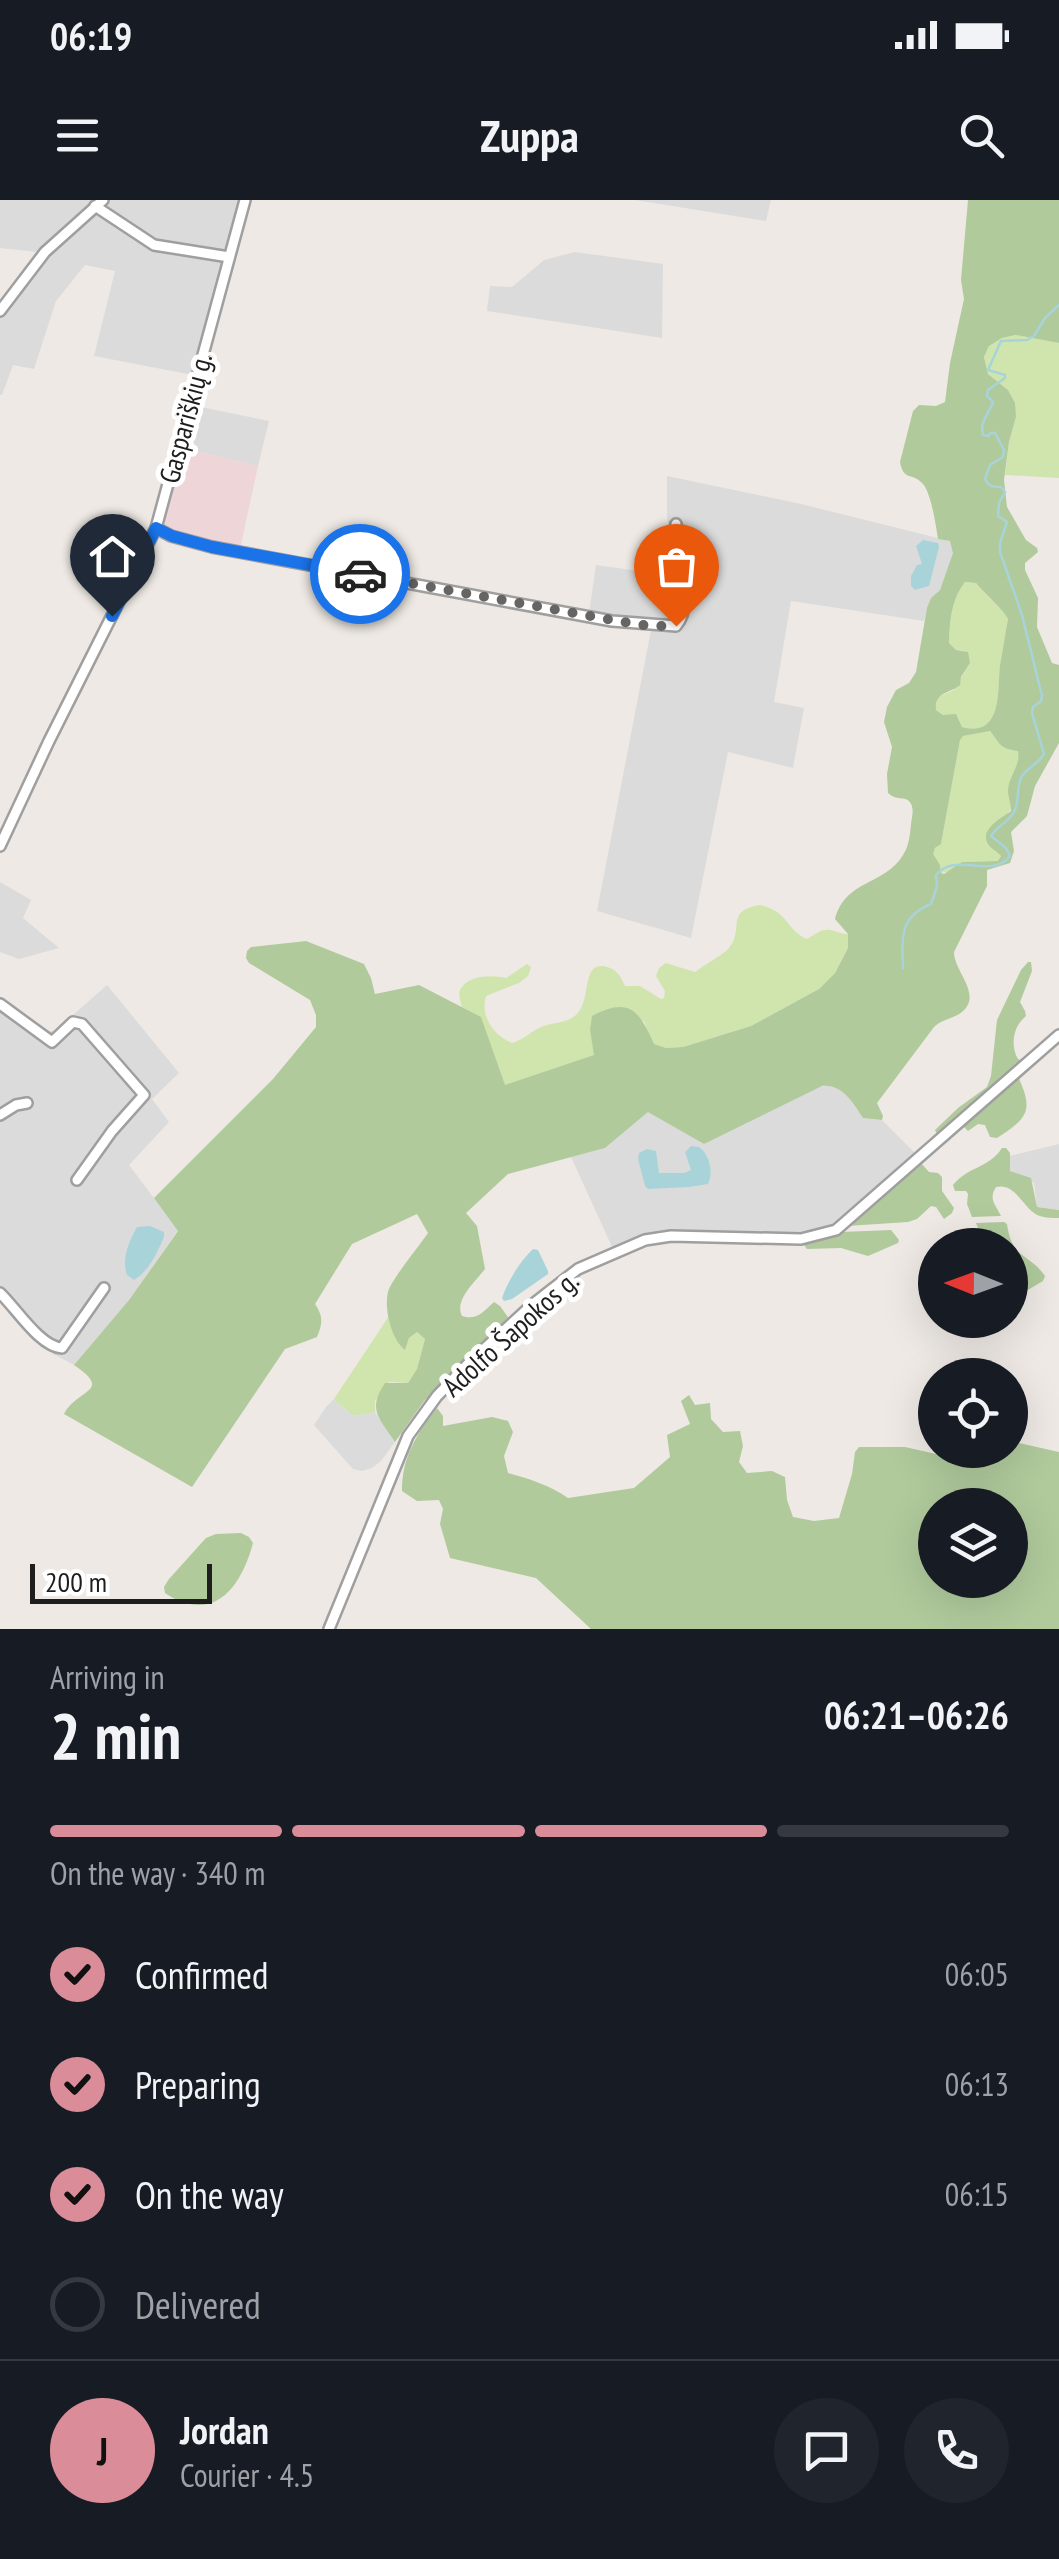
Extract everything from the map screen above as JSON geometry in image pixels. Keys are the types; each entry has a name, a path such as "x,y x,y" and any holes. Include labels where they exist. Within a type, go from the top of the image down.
{"street":[{"name":"Gaspariškių g.","path":"0,846 156,528 245,200"},
{"path":"0,311 45,252 99,203 154,245 229,257"},
{"path":"156,528 212,547 612,620 676,626 684,602 674,537 676,524"},
{"path":"0,1004 52,1042 66,1026 73,1022 82,1024 144,1095 77,1180"},
{"name":"Adolfo Šapokos g.","path":"329,1629 408,1436 437,1396 533,1304 578,1269 644,1240 671,1236 801,1239 836,1230 1059,1036"},
{"path":"0,1115 27,1103"},
{"path":"0,1293 30,1327 56,1348 62,1348 104,1288"}],"shaded area":[{"path":"0,200 242,200 193,375 94,356 115,271 85,265 56,301 34,369 13,365 0,395 0,314 46,253 0,248"},
{"path":"635,200 771,200 766,221"},
{"path":"575,252 663,264 662,338 487,311 490,286 512,287 544,260"},
{"path":"191,405 269,421 258,466 178,447"},
{"path":"178,447 258,466 240,549 208,543 160,525"},
{"path":"667,476 801,504 950,541 953,545 947,574 940,590 931,598 924,621 791,601 774,702 804,708 793,768 728,752 691,938 597,911 651,630 588,620 596,565 675,576 667,514"},
{"path":"0,882 31,900 23,918 59,948 19,959 0,952"},
{"path":"107,985 179,1073 152,1099 169,1122 129,1165 178,1230 129,1300 74,1365 53,1354 0,1298 0,1000 55,1031"},
{"path":"833,1085 845,1092 863,1118 882,1120 918,1156 838,1224 802,1236 675,1233 613,1249 571,1157 605,1148 648,1112"},
{"path":"1059,1144 1059,1210 1037,1207 1034,1183 1010,1171 1010,1156"},
{"path":"334,1399 353,1416 375,1412 395,1442 372,1468 353,1469 314,1425"}],"green space":[{"path":"968,200 1059,200 1059,343 1016,335 989,346 984,357 988,374 1008,390 1015,403 1004,480 1007,507 1026,540 1038,552 1025,563 1025,570 1038,598 1037,627 1052,663 1059,665 1059,743 1035,786 1027,816 1011,832 1014,851 1010,863 987,870 987,886 954,952 969,990 968,1005 934,1027 877,1103 882,1120 863,1118 841,1091 822,1086 704,1144 648,1112 605,1148 508,1174 466,1213 477,1226 485,1269 467,1291 460,1310 462,1316 472,1317 494,1302 510,1320 424,1401 395,1442 376,1407 385,1383 408,1383 417,1369 425,1339 417,1332 409,1338 405,1350 392,1331 387,1307 390,1287 428,1233 417,1214 352,1244 315,1304 321,1320 317,1337 285,1349 192,1487 64,1414 92,1386 86,1374 74,1365 129,1300 178,1231 154,1198 273,1079 316,1027 310,1000 249,963 246,958 251,947 306,941 364,964 375,994 419,985 481,1017 505,1085 594,1055 592,1016 604,1010 631,1010 643,1022 654,1044 683,1047 751,1026 819,989 835,973 848,948 848,934 835,919 840,906 856,889 895,865 910,836 911,803 888,793 892,747 884,722 896,690 909,683 916,672 927,608 940,590 953,553 950,541 938,539 925,487 906,475 900,462 913,411 919,405 945,402 964,299 961,280","holes":["965,582 976,583 1008,619 996,709 985,725 976,728 962,727 956,714 943,715 936,710 937,700 960,685 970,663 968,652 956,650 949,643 954,603","990,731 1003,747 1018,751 1008,788 1011,811 993,824 986,839 1001,856 998,861 962,862 944,874 933,854 941,844 960,740"]},
{"path":"1017,335 1059,343 1059,478 1005,475 1016,417 1008,390 988,374 984,357 989,346"},
{"path":"965,582 976,583 1008,619 996,709 985,725 976,728 962,727 958,718 936,710 935,703 938,697 954,690 970,663 965,651 956,650 949,643 954,603"},
{"path":"989,731 1019,751 1008,792 1011,808 988,844 1001,855 999,861 962,862 952,871 941,873 932,854 941,844 960,739"},
{"path":"760,905 776,912 806,939 826,930 848,934 848,948 835,973 819,989 751,1026 683,1047 666,1048 653,1044 644,1021 590,1030 595,1055 504,1086 481,1018 462,1007 459,992 469,981 488,976 506,978 527,964 531,967 528,976 486,996 485,1011 490,1024 512,1043 576,1015 596,967 614,970 625,986 640,986 664,998 665,991 656,976 659,968 666,963 695,972 729,948 742,912"},
{"path":"1028,962 1032,971 1020,1002 1026,1016 1018,1025 1014,1042 1018,1059 1026,1062 1015,1070 1025,1094 1023,1117 997,1138 990,1137 985,1125 978,1124 968,1131 958,1121 938,1136 935,1130 987,1087 997,1020"},
{"path":"1002,1148 1010,1153 1010,1171 1031,1178 1037,1207 1059,1210 1059,1218 1037,1215 1013,1191 1002,1187 996,1187 993,1195 1001,1216 972,1217 968,1194 955,1191 953,1185"},
{"path":"920,1162 929,1172 942,1177 942,1191 954,1208 952,1213 944,1219 931,1206 908,1222 847,1226 847,1223"},
{"path":"1004,1222 1008,1228 979,1228 976,1223"},
{"path":"891,1230 898,1243 868,1256 841,1248 807,1249 804,1245 806,1241 841,1232"},
{"path":"1028,1259 1045,1276 1028,1290"},
{"path":"389,1316 390,1325 405,1349 409,1338 417,1332 425,1339 417,1369 408,1383 389,1382 375,1401 375,1412 353,1416 334,1399"},
{"path":"689,1395 695,1405 710,1403 711,1419 723,1432 740,1431 743,1446 739,1462 747,1473 772,1471 785,1477 793,1517 814,1521 839,1518 859,1447 918,1450 918,1468 1028,1468 1028,1445 1059,1452 1059,1629 591,1629 536,1578 450,1558 440,1524 443,1509 439,1500 417,1501 402,1491 412,1447 437,1408 443,1416 443,1426 492,1417 508,1421 513,1432 504,1456 508,1473 568,1498 634,1488 670,1457 667,1435 690,1424 681,1401"},
{"path":"241,1533 253,1543 241,1574 222,1597 197,1605 165,1593 169,1579 206,1538"}],"water":[{"path":"923,540 938,543 939,547 929,586 915,590 911,576 917,565 922,564 916,546"},
{"path":"691,1146 703,1150 708,1159 708,1184 648,1189 645,1186 639,1153 647,1149 656,1151 659,1173 684,1173 691,1170 685,1152"},
{"path":"150,1226 164,1232 164,1237 148,1267 134,1280 125,1269 127,1250 137,1227"},
{"path":"533,1249 538,1250 548,1274 504,1301 511,1278"}],"waterway":[{"path":"903,968 905,930 913,915 931,904 937,887 936,875 953,865 994,866 1010,856 991,836 1014,812 1023,775 1044,754 1032,713 1042,696 1022,615 1000,552 1007,522 998,516 999,503 1005,492 985,479 990,465 1003,457 1004,450 995,433 983,435 982,430 993,402 987,396 988,390 1005,378 988,370 1001,341 1034,336 1059,305"}],"way so far":[{"path":"360,574 612,620 676,626"}],"route":[{"path":"112,616 156,528 212,547 360,574"}]}
